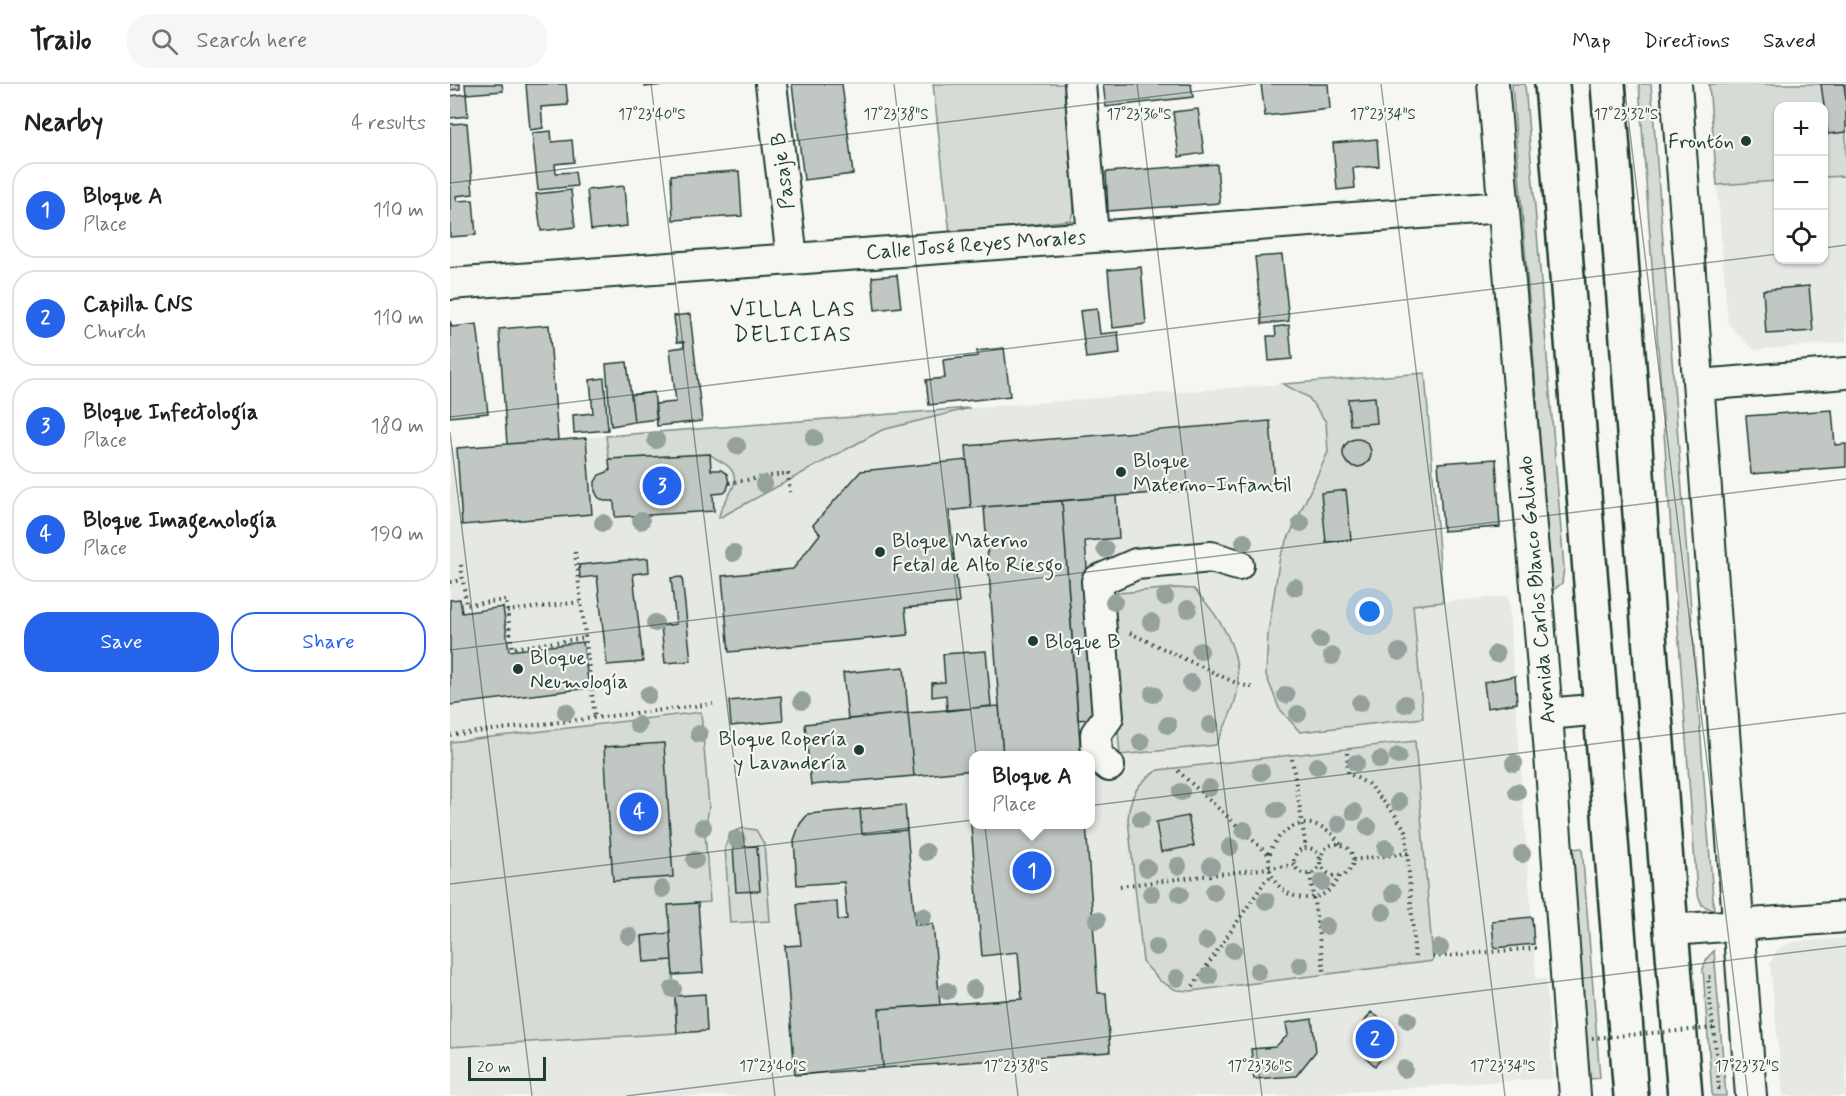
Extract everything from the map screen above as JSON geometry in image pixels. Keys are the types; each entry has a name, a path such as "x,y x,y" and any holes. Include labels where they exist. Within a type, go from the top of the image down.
{"highway":[{"path":"1552,84 1631,1096"},
{"path":"1608,84 1671,930 1701,1095"}],"street":[{"name":"Pasaje B","path":"771,84 792,258"},
{"path":"1080,84 1093,236"},
{"name":"Avenida Carlos Blanco Galindo","path":"1493,84 1547,714 1575,1096"},
{"path":"1676,84 1751,1096"},
{"name":"Calle José Reyes Morales","path":"450,284 1503,207"},
{"path":"1700,385 1846,373"},
{"path":"1109,766 1097,756 1096,734 1108,717 1097,581 1136,564 1211,557 1238,565"},
{"path":"1547,714 1602,709"},
{"path":"1671,930 1846,917"},
{"path":"1621,1096 1631,1096"}],"path":[{"path":"729,483 788,473 790,492"},
{"path":"575,552 595,718"},
{"path":"461,565 466,605 506,600 512,648 585,638"},
{"path":"450,582 462,580"},
{"path":"507,611 581,602"},
{"path":"1099,618 1238,684 1255,688"},
{"path":"450,735 713,704"},
{"path":"1347,753 1348,774 1368,784 1393,812 1406,831 1415,960"},
{"path":"1292,759 1306,848"},
{"path":"1178,771 1270,856"},
{"path":"1340,844 1334,835 1326,830 1318,826 1302,824 1284,831 1272,846 1270,856 1272,876 1278,885 1295,897 1313,898 1325,894 1340,876 1352,868 1353,860 1348,848 1340,844 1333,844 1326,849 1320,860 1318,869 1310,874 1299,871 1294,865 1297,852 1306,848 1316,851 1320,860 1325,872 1333,876 1340,876"},
{"path":"1353,860 1408,853"},
{"path":"1120,886 1294,865"},
{"path":"1310,874 1323,971"},
{"path":"1193,986 1266,880 1272,876"},
{"path":"1433,957 1564,945"},
{"path":"1701,1095 1708,977 1716,976"},
{"path":"1592,1038 1714,1028"}],"shaded area":[{"path":"933,84 1064,84 1074,206 1071,220 950,234"},
{"path":"1512,84 1525,84 1564,568 1562,583 1552,591"},
{"path":"1639,84 1651,84 1714,911 1702,905 1697,892"},
{"name":"Frontón","path":"1709,84 1846,84 1846,176 1828,177 1828,102 1774,102 1774,181 1717,185"},
{"path":"1846,176 1846,342 1754,350 1728,324 1717,185 1774,181 1774,264 1828,264 1828,177"},
{"path":"1425,373 1443,602 1508,596 1536,979 1546,978 1553,1079 1293,1096 450,1096 450,448"},
{"path":"1425,373 1443,602 1413,605 1423,718 1300,732 1279,708 1266,675 1268,634 1280,556 1328,452 1326,422 1308,397 1283,384"},
{"path":"970,408 882,430 719,518 735,480 727,465 710,454 609,459 606,436"},
{"path":"1175,588 1194,589 1213,612 1228,636 1237,664 1238,678 1233,706 1216,745 1120,755 1107,594"},
{"path":"701,712 709,807 705,832 710,902 669,905 670,933 642,936 644,962 672,960 677,1033 450,1047 450,742"},
{"path":"1415,741 1433,961 1191,991 1176,990 1160,981 1143,962 1128,819 1136,790 1151,775 1158,770"},
{"path":"743,828 756,830 764,844 770,921 730,923 725,847 730,833"},
{"path":"1582,848 1600,1078 1590,1079 1571,849"},
{"path":"1846,938 1846,1096 1783,1096 1770,964 1776,950 1792,942"},
{"path":"1714,951 1726,1096 1713,1096 1712,1093 1703,969 1707,958"}],"building":[{"path":"450,84 460,84 460,89 450,90"},
{"path":"465,84 502,84 503,91 466,94"},
{"path":"526,84 566,84 568,105 541,107 543,128 530,130"},
{"path":"645,84 674,84 645,87"},
{"path":"792,84 842,84 853,174 804,180"},
{"path":"1103,84 1191,84 1193,97 1106,107"},
{"path":"1261,84 1328,84 1330,109 1265,116"},
{"path":"1821,84 1844,84 1846,132 1828,134 1828,102 1824,102"},
{"path":"466,94 468,116 450,118 450,96"},
{"path":"1198,109 1204,153 1179,157 1173,112"},
{"path":"467,123 473,194 456,196 457,201 473,200 476,235 450,237 450,124"},
{"path":"551,131 552,142 572,140 574,162 555,164 556,173 575,172 577,186 538,190 532,133"},
{"path":"1377,139 1379,166 1353,168 1355,188 1337,190 1333,143"},
{"path":"1217,164 1220,203 1108,211 1106,172"},
{"path":"739,171 742,216 673,220 671,175"},
{"path":"624,186 627,226 591,230 587,190"},
{"path":"571,190 575,227 541,231 536,194"},
{"path":"1282,255 1289,321 1262,324 1255,257"},
{"path":"1141,267 1146,324 1113,328 1108,270"},
{"path":"897,275 901,307 875,310 872,277"},
{"path":"1809,286 1813,331 1766,334 1763,290"},
{"path":"1097,309 1100,334 1118,332 1120,354 1086,358 1080,311"},
{"path":"690,314 702,421 657,426 655,404 676,402 670,349 684,347 684,342 677,342 674,316"},
{"path":"450,321 452,327 477,324 488,413 450,417"},
{"path":"549,325 558,440 507,444 499,329"},
{"path":"1289,325 1292,359 1269,361 1267,336 1276,336 1275,327"},
{"path":"1004,348 1010,396 929,405 926,380 945,378 943,360 978,356 977,351"},
{"path":"627,362 634,422 611,426 606,364"},
{"path":"604,378 608,430 574,433 573,415 593,413 590,380"},
{"path":"654,392 657,419 634,422 631,395"},
{"path":"1375,397 1377,423 1350,425 1348,399"},
{"path":"1832,410 1835,445 1846,444 1846,467 1751,474 1746,416"},
{"name":"Bloque Materno-Infantil","path":"1270,421 1275,483 971,508 966,446"},
{"path":"586,438 592,514 462,525 457,448"},
{"path":"1357,439 1367,443 1371,453 1367,463 1357,467 1347,463 1343,453 1347,443"},
{"path":"710,454 711,470 721,470 727,474 729,483 724,493 713,494 714,511 615,517 614,501 604,501 595,491 595,482 599,475 610,471 609,459"},
{"path":"1496,459 1500,527 1443,531 1438,463"},
{"name":"Bloque Materno Fetal de Alto Riesgo","path":"967,460 971,508 949,511 959,603 905,608 908,635 729,652 722,576 793,569 820,534 813,525 861,471"},
{"path":"1346,490 1351,540 1326,542 1321,493"},
{"path":"1116,496 1119,538 1085,541 1098,718 1078,720 1062,501"},
{"name":"Bloque B","path":"1062,501 1081,751 1003,751 984,507"},
{"path":"648,558 649,572 633,574 643,662 607,665 597,576 580,578 579,565"},
{"path":"682,577 691,661 665,663 661,626 676,624 671,578"},
{"name":"Bloque Neumología","path":"460,599 462,613 503,607 509,651 583,642 589,688 450,705 450,600"},
{"path":"986,651 991,706 947,711 946,695 932,697 932,683 945,682 943,654"},
{"path":"904,667 908,713 848,719 843,673"},
{"path":"1515,676 1517,703 1487,708 1484,682"},
{"path":"781,696 783,721 731,726 729,701"},
{"path":"999,706 1003,751 969,751 969,770 914,776 908,713"},
{"name":"Bloque Ropería y Lavandería","path":"908,713 914,776 811,785 805,724"},
{"path":"664,743 673,877 613,881 604,747"},
{"path":"905,805 907,830 862,834 860,809"},
{"path":"860,809 862,834 907,830 915,925 933,924 940,1005 879,1009 883,1068 795,1075 785,946 801,945 797,904 837,901 838,920 847,919 844,882 797,885 794,840 800,824 808,814"},
{"path":"1188,816 1194,846 1161,852 1156,822"},
{"path":"971,829 1086,829 1098,993 1106,993 1110,1052 883,1068 879,1009 1022,999 1018,952 982,956"},
{"path":"757,846 760,891 736,892 733,847"},
{"path":"698,903 703,973 673,975 668,905"},
{"path":"1532,917 1534,944 1494,948 1492,921"},
{"path":"670,933 672,960 644,962 642,936"},
{"path":"705,994 707,1031 677,1033 675,996"},
{"path":"1371,1012 1392,1027 1393,1045 1375,1066 1358,1050 1357,1033"},
{"path":"1312,1019 1316,1051 1296,1076 1254,1079 1251,1049 1275,1047 1288,1035 1286,1023"}],"place":[{"name":"Frontón","path":"1746,141"},
{"name":"Bloque Materno-Infantil","path":"1121,472"},
{"name":"Bloque Infectología","path":"662,486"},
{"name":"Bloque Materno Fetal de Alto Riesgo","path":"880,552"},
{"name":"Bloque B","path":"1033,641"},
{"name":"Bloque Neumología","path":"518,669"},
{"name":"Bloque Ropería y Lavandería","path":"859,750"},
{"name":"Bloque Imagenología","path":"639,812"},
{"name":"Bloque A","path":"1032,871"},
{"name":"Capilla CNS","path":"1375,1039"}],"district":[{"name":"VILLA LAS DELICIAS","path":"793,320"}]}
